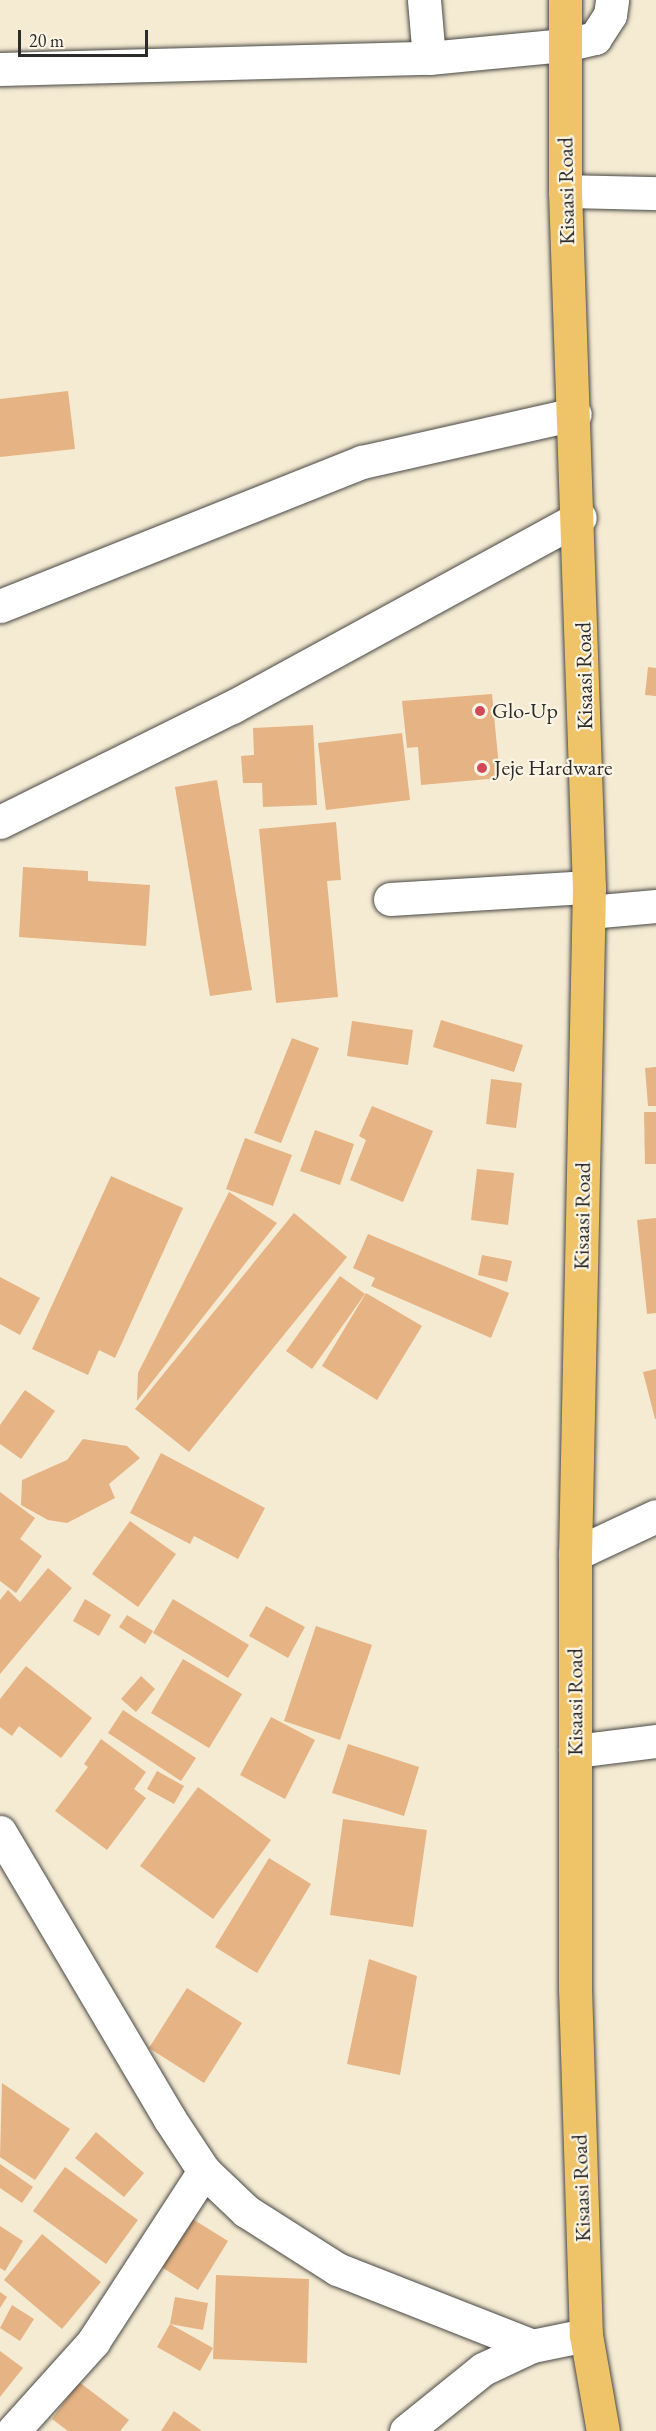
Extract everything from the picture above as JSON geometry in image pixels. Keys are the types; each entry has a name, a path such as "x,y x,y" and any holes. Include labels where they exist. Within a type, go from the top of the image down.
{"main road":[{"name":"Kisaasi Road","path":"565,0 565,191 580,517 589,899 574,1554 575,1988 586,2335 603,2431"}],"street":[{"path":"424,0 429,58"},
{"path":"0,69 429,58 565,45 595,38 610,15 612,0"},
{"path":"565,191 656,193"},
{"path":"0,606 362,462 575,414"},
{"path":"0,822 232,707 580,517"},
{"path":"390,899 589,899 656,906"},
{"path":"574,1554 656,1516"},
{"path":"575,1751 656,1741"},
{"path":"0,1832 204,2170 246,2211 338,2269 532,2346"},
{"path":"13,2431 93,2342 204,2170"},
{"path":"405,2431 483,2369 532,2346 586,2335"}],"building":[{"path":"68,391 75,449 0,457 0,399"},
{"path":"648,667 656,668 656,696 645,695"},
{"path":"492,694 500,778 421,785 418,747 407,748 402,701"},
{"path":"313,725 317,805 263,807 262,783 243,783 241,756 254,755 253,728"},
{"path":"402,733 410,800 326,810 318,743"},
{"path":"217,780 252,990 210,996 175,787"},
{"path":"336,822 341,880 327,881 338,997 276,1003 259,829"},
{"path":"23,867 88,871 88,881 150,885 146,946 19,937"},
{"path":"441,1020 523,1045 514,1072 433,1047"},
{"path":"352,1021 413,1030 408,1065 347,1056"},
{"path":"292,1038 319,1048 281,1143 254,1133"},
{"path":"656,1067 656,1106 648,1106 645,1068"},
{"path":"491,1079 522,1083 516,1128 486,1124"},
{"path":"372,1106 433,1131 403,1202 350,1180 366,1140 359,1136"},
{"path":"644,1112 656,1112 656,1164 645,1164"},
{"path":"315,1130 354,1144 340,1185 300,1171"},
{"path":"245,1138 292,1155 273,1206 226,1189"},
{"path":"477,1169 514,1173 508,1225 471,1220"},
{"path":"111,1176 183,1208 115,1358 99,1350 88,1375 32,1349"},
{"path":"229,1192 277,1223 137,1401 138,1373"},
{"path":"294,1213 347,1257 189,1452 135,1409"},
{"path":"656,1218 656,1313 647,1314 637,1220"},
{"path":"368,1234 509,1293 491,1338 371,1286 375,1278 353,1268"},
{"path":"482,1255 512,1261 507,1282 478,1275"},
{"path":"340,1276 365,1294 312,1369 286,1351"},
{"path":"0,1277 40,1298 20,1335 0,1324"},
{"path":"366,1293 422,1326 377,1400 322,1366"},
{"path":"656,1369 656,1419 655,1419 643,1372"},
{"path":"25,1390 55,1411 21,1459 0,1444 0,1425"},
{"path":"83,1439 127,1446 140,1458 109,1484 115,1498 67,1523 48,1520 21,1505 22,1480 67,1460"},
{"path":"161,1453 265,1508 238,1559 194,1536 190,1544 130,1513"},
{"path":"0,1492 35,1518 20,1539 42,1556 16,1593 0,1581"},
{"path":"130,1521 176,1554 138,1607 92,1574"},
{"path":"48,1568 72,1588 0,1674 0,1600 8,1590 20,1602"},
{"path":"85,1599 111,1615 99,1636 73,1621"},
{"path":"173,1599 249,1645 228,1678 153,1633"},
{"path":"266,1606 305,1627 288,1658 249,1636"},
{"path":"127,1615 153,1631 145,1644 119,1627"},
{"path":"316,1626 372,1645 340,1740 284,1721"},
{"path":"183,1659 242,1694 209,1748 151,1713"},
{"path":"26,1666 92,1718 61,1758 19,1726 12,1736 0,1727 0,1699"},
{"path":"141,1676 155,1689 136,1712 121,1699"},
{"path":"123,1710 196,1758 181,1781 108,1733"},
{"path":"271,1717 315,1740 285,1799 240,1775"},
{"path":"101,1739 146,1772 134,1789 146,1798 107,1850 55,1811 88,1767 84,1764"},
{"path":"348,1744 419,1767 404,1816 332,1793"},
{"path":"157,1771 184,1786 174,1804 147,1789"},
{"path":"198,1787 271,1840 213,1919 140,1866"},
{"path":"343,1819 427,1830 413,1927 330,1915"},
{"path":"269,1858 311,1884 257,1973 215,1947"},
{"path":"369,1959 417,1976 400,2075 347,2064"},
{"path":"187,1988 242,2023 204,2083 149,2048"},
{"path":"2,2083 70,2129 35,2180 0,2157"},
{"path":"96,2132 144,2173 124,2197 75,2158"},
{"path":"0,2164 33,2187 22,2203 0,2188"},
{"path":"65,2167 138,2220 106,2264 33,2211"},
{"path":"191,2218 228,2241 198,2290 160,2266"},
{"path":"0,2226 23,2241 5,2271 0,2268"},
{"path":"42,2234 101,2282 62,2329 4,2280"},
{"path":"216,2275 309,2279 307,2363 213,2359"},
{"path":"0,2292 7,2297 0,2308"},
{"path":"175,2297 208,2303 203,2330 170,2324"},
{"path":"12,2305 34,2319 20,2341 0,2328"},
{"path":"170,2324 213,2348 200,2371 157,2347"},
{"path":"0,2351 23,2368 0,2397"},
{"path":"79,2382 129,2420 120,2431 68,2431 52,2419"},
{"path":"174,2411 202,2431 161,2431"}],"place":[{"name":"Glo-Up","path":"480,711"},
{"name":"Jeje Hardware","path":"482,768"}]}
